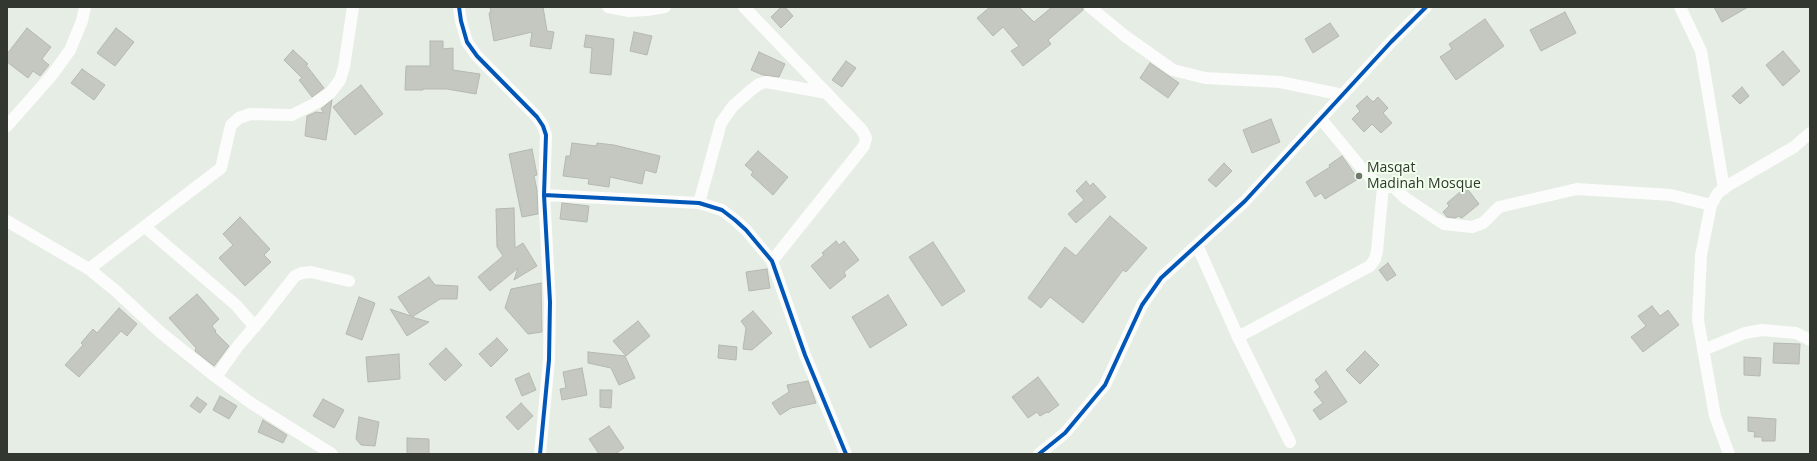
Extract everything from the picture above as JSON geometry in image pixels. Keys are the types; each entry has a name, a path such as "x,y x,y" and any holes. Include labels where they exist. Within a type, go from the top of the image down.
{"street":[{"path":"7,126 52,75 70,50 82,21 85,7"},
{"path":"89,269 221,168 231,125 239,118 250,114 292,115 316,103 330,93 340,80 344,67 353,7"},
{"path":"459,7 467,42 477,56 537,117 543,126 546,135 544,195 550,302 549,360 540,454"},
{"path":"608,7 629,11 665,7"},
{"path":"744,7 862,130 866,138 864,146 772,261"},
{"path":"1090,7 1125,36 1173,70 1205,78 1280,82 1343,95"},
{"path":"1039,454 1065,433 1104,385 1142,305 1161,278 1245,201 1322,119 1391,42 1426,7"},
{"path":"1680,7 1701,51 1724,189"},
{"path":"699,204 721,123 733,106 750,91 759,84 766,82 827,93"},
{"path":"1322,119 1376,184 1383,187 1394,187 1405,198 1444,224 1472,227 1483,223 1500,206 1577,189 1597,189 1671,195 1711,205"},
{"path":"1729,454 1715,416 1698,313 1701,255 1711,205 1718,193 1794,147 1810,133"},
{"path":"1238,337 1370,266 1378,251 1383,187"},
{"path":"544,195 699,204 722,210 735,220 772,261 806,355 846,454"},
{"path":"7,221 89,269 121,295 160,332 216,377 251,403 330,454"},
{"path":"145,227 236,304 255,327"},
{"path":"1198,245 1238,337 1290,442"},
{"path":"216,377 238,346 295,276 311,272 349,280"},
{"path":"1703,350 1745,334 1762,330 1796,333 1810,340"}],"building":[{"path":"490,7 543,7 547,31 554,32 551,49 530,46 532,32 494,41 489,13 491,12"},
{"path":"781,7 785,7 793,16 781,28 771,17"},
{"path":"990,7 1019,7 1034,22 1052,7 1083,7 1083,10 1048,40 1051,44 1023,66 1011,51 1019,46 1003,27 993,36 977,18"},
{"path":"1714,7 1748,7 1722,22"},
{"path":"1565,12 1576,33 1541,51 1530,30"},
{"path":"1485,19 1504,46 1456,80 1440,57 1452,49 1449,44"},
{"path":"1330,23 1339,36 1313,53 1305,39"},
{"path":"27,28 51,47 42,59 49,65 40,76 33,71 28,78 7,62 7,54"},
{"path":"116,28 134,42 115,66 97,53"},
{"path":"634,32 652,36 647,55 630,51"},
{"path":"586,35 614,39 611,75 590,73 592,48 584,47"},
{"path":"430,41 443,41 443,49 453,48 453,70 480,74 476,94 447,89 405,90 406,66 430,66"},
{"path":"293,50 308,64 306,65 324,88 312,97 299,80 302,78 284,60"},
{"path":"1783,51 1800,71 1783,86 1766,65"},
{"path":"759,52 785,64 779,77 763,75 751,70"},
{"path":"846,61 856,68 842,87 832,80"},
{"path":"1150,63 1179,83 1168,98 1140,78"},
{"path":"82,69 105,85 94,100 71,83"},
{"path":"361,85 383,114 355,135 333,107"},
{"path":"1742,87 1749,96 1740,104 1732,96"},
{"path":"1367,96 1373,102 1378,97 1388,108 1383,113 1392,123 1381,133 1372,124 1364,132 1352,119 1360,111 1356,106"},
{"path":"332,100 326,140 305,136 307,116 316,112 324,113 321,109"},
{"path":"1271,119 1280,142 1252,153 1243,130"},
{"path":"572,143 596,146 597,143 614,145 660,156 656,173 645,170 642,184 610,177 609,187 588,184 589,179 563,176 566,156 570,156"},
{"path":"532,149 537,175 534,176 537,190 538,214 522,217 509,154"},
{"path":"758,151 788,177 773,195 751,175 753,172 745,165"},
{"path":"1342,156 1358,179 1325,199 1321,193 1315,197 1306,182 1330,167 1329,165"},
{"path":"1224,163 1232,171 1216,187 1208,180"},
{"path":"1086,181 1090,186 1093,183 1106,197 1076,223 1068,214 1084,200 1076,191"},
{"path":"1466,187 1479,204 1462,218 1458,216 1456,218 1447,217 1443,212 1449,206 1447,203"},
{"path":"562,203 589,206 587,222 560,219"},
{"path":"514,208 515,248 523,243 537,266 514,280 518,268 490,291 478,277 503,256 497,247 496,209"},
{"path":"1110,216 1147,248 1126,272 1123,270 1083,323 1050,297 1041,308 1028,298 1065,247 1076,256"},
{"path":"240,217 270,249 264,255 271,262 245,286 219,258 233,245 223,234"},
{"path":"836,241 839,245 844,241 859,260 844,272 846,276 830,289 811,266 824,255 822,253"},
{"path":"933,242 965,291 942,306 909,257"},
{"path":"1388,263 1396,275 1387,281 1379,270"},
{"path":"767,269 770,288 749,291 746,272"},
{"path":"429,277 435,285 458,286 457,299 440,299 412,317 429,322 407,336 390,309 411,316 398,297"},
{"path":"541,283 542,332 528,334 505,308 511,289"},
{"path":"197,294 219,319 212,326 216,331 215,332 229,346 214,366 195,351 196,348 169,318"},
{"path":"888,295 907,325 870,348 852,317"},
{"path":"359,297 375,303 362,340 346,334"},
{"path":"1652,306 1660,316 1668,310 1679,325 1643,352 1631,337 1646,326 1638,316"},
{"path":"119,308 137,324 127,336 121,331 79,377 65,365 83,345 81,343 93,329 97,333"},
{"path":"753,311 772,333 752,350 743,349 746,328 741,321"},
{"path":"638,321 650,336 626,356 613,341"},
{"path":"497,338 508,350 491,367 479,354"},
{"path":"1774,343 1800,344 1799,364 1773,363"},
{"path":"719,345 737,347 736,360 718,358"},
{"path":"446,348 462,365 445,381 429,364"},
{"path":"1365,351 1379,365 1360,384 1346,370"},
{"path":"588,352 625,356 635,378 619,385 611,368 588,363"},
{"path":"399,354 400,379 368,382 366,357"},
{"path":"1744,357 1761,358 1760,376 1744,375"},
{"path":"582,368 587,395 562,400 560,389 566,388 563,372"},
{"path":"1326,371 1347,402 1320,420 1313,410 1323,403 1314,392 1320,387 1315,380"},
{"path":"529,373 536,390 522,396 515,379"},
{"path":"1038,377 1059,405 1048,413 1047,412 1040,416 1037,412 1028,418 1012,397"},
{"path":"808,381 816,403 791,408 780,415 772,403 789,392 787,385"},
{"path":"600,390 612,390 611,408 600,407"},
{"path":"220,396 237,406 229,419 213,410"},
{"path":"197,397 207,404 200,413 190,406"},
{"path":"323,399 344,410 334,428 313,416"},
{"path":"521,403 533,416 518,430 506,417"},
{"path":"359,417 379,422 375,446 361,445 356,439"},
{"path":"1748,417 1776,419 1775,441 1762,441 1762,437 1754,437 1755,432 1748,431"},
{"path":"263,420 287,435 283,443 258,432"},
{"path":"609,426 624,448 615,454 599,454 589,439"},
{"path":"407,438 429,439 429,454 407,454"}],"cycle path":[{"path":"459,7 467,42 477,56 537,117 543,126 546,135 544,195 550,302 549,360 540,454"},
{"path":"1039,454 1065,433 1105,385 1142,305 1161,278 1245,201 1391,42 1426,7"},
{"path":"544,195 699,203 722,210 735,220 746,230 772,261 805,355 846,454"}],"place":[{"name":"Masqat Madinah Mosque","path":"1359,176"}]}
